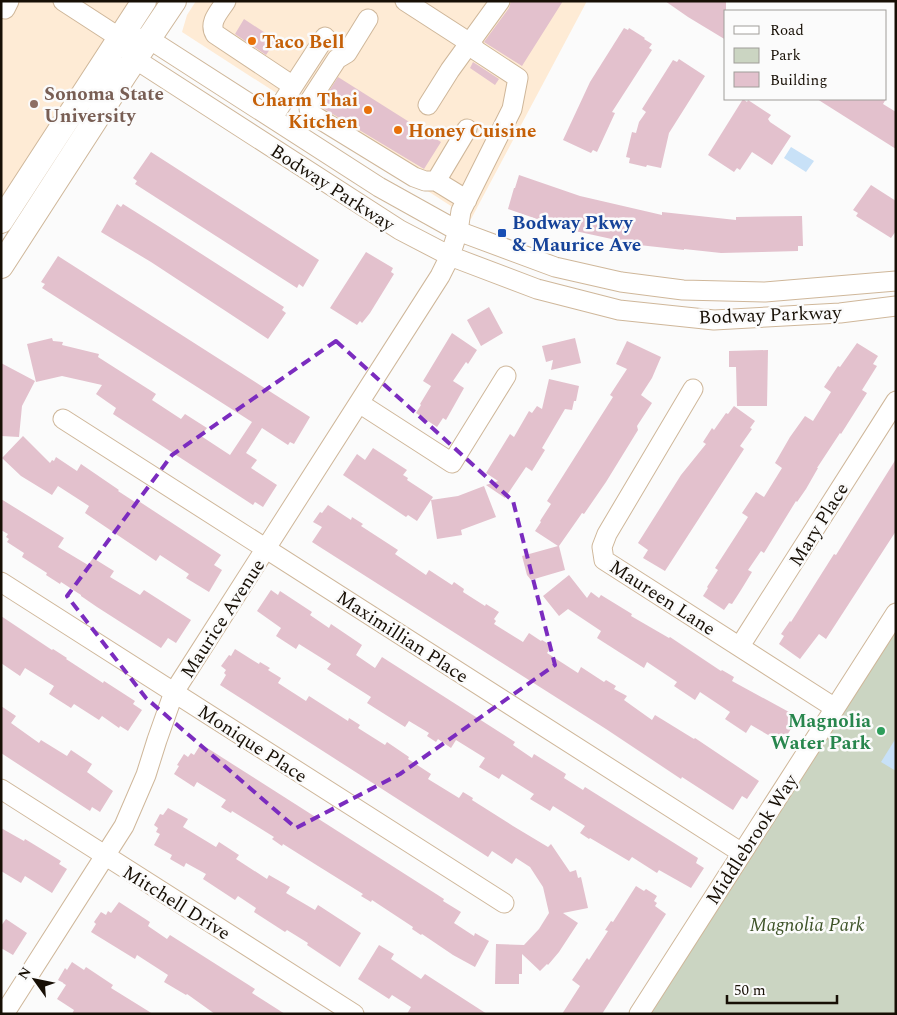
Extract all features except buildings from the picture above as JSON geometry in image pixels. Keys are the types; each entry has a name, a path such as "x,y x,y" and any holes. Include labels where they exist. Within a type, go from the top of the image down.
{"main road":[{"path":"1,221 144,1"},
{"path":"1,266 174,1"}],"street":[{"path":"62,1 120,38 149,39"},
{"path":"226,1 212,23 214,34 293,86"},
{"path":"428,105 450,70 500,1"},
{"path":"409,2 470,43"},
{"path":"368,19 347,53 337,59 310,102 309,109 313,115 414,177 424,181 436,180 467,200"},
{"path":"273,117 325,37"},
{"name":"Bodway Parkway","path":"120,38 135,59 400,230 450,256 537,289 628,311 714,320 840,313 896,306"},
{"name":"Bodway Parkway","path":"149,39 273,117 379,187 458,231 555,268 621,282 683,290 765,292 896,281"},
{"name":"Maurice Avenue","path":"9,1008 124,826 146,775 156,740 174,692 440,276 450,256 458,231 461,211 512,109 518,78 477,51 470,43"},
{"path":"436,180 467,130"},
{"path":"359,403 452,463 506,376"},
{"name":"Maureen Lane","path":"693,389 607,534 602,547 604,560 835,708"},
{"name":"Mary Place","path":"740,646 896,401"},
{"name":"Maximillian Place","path":"63,419 742,853"},
{"name":"Monique Place","path":"1,582 504,903"},
{"name":"Middlebrook Way","path":"639,1014 896,613"},
{"name":"Mitchell Drive","path":"1,789 354,1014"}],"highlighted area":[{"path":"336,341 513,501 555,665 400,774 296,828 146,698 67,596 172,455"}],"shaded area":[{"name":"Sonoma State University","path":"1,1 132,1 1,206"},
{"path":"196,1 587,1 471,219 182,32 187,15"}],"green space":[{"name":"Magnolia Park","path":"896,620 896,1014 643,1014"}],"water":[{"path":"791,147 814,161 806,172 784,158"},
{"path":"896,738 896,771 881,762"}],"place":[{"name":"Taco Bell","path":"252,41"},
{"name":"Sonoma State University","path":"34,104"},
{"name":"Charm Thai Kitchen","path":"368,110"},
{"name":"Honey Cuisine","path":"398,130"},
{"name":"Bodway Pkwy & Maurice Ave","path":"502,233"},
{"name":"Magnolia Water Park","path":"881,731"}]}
